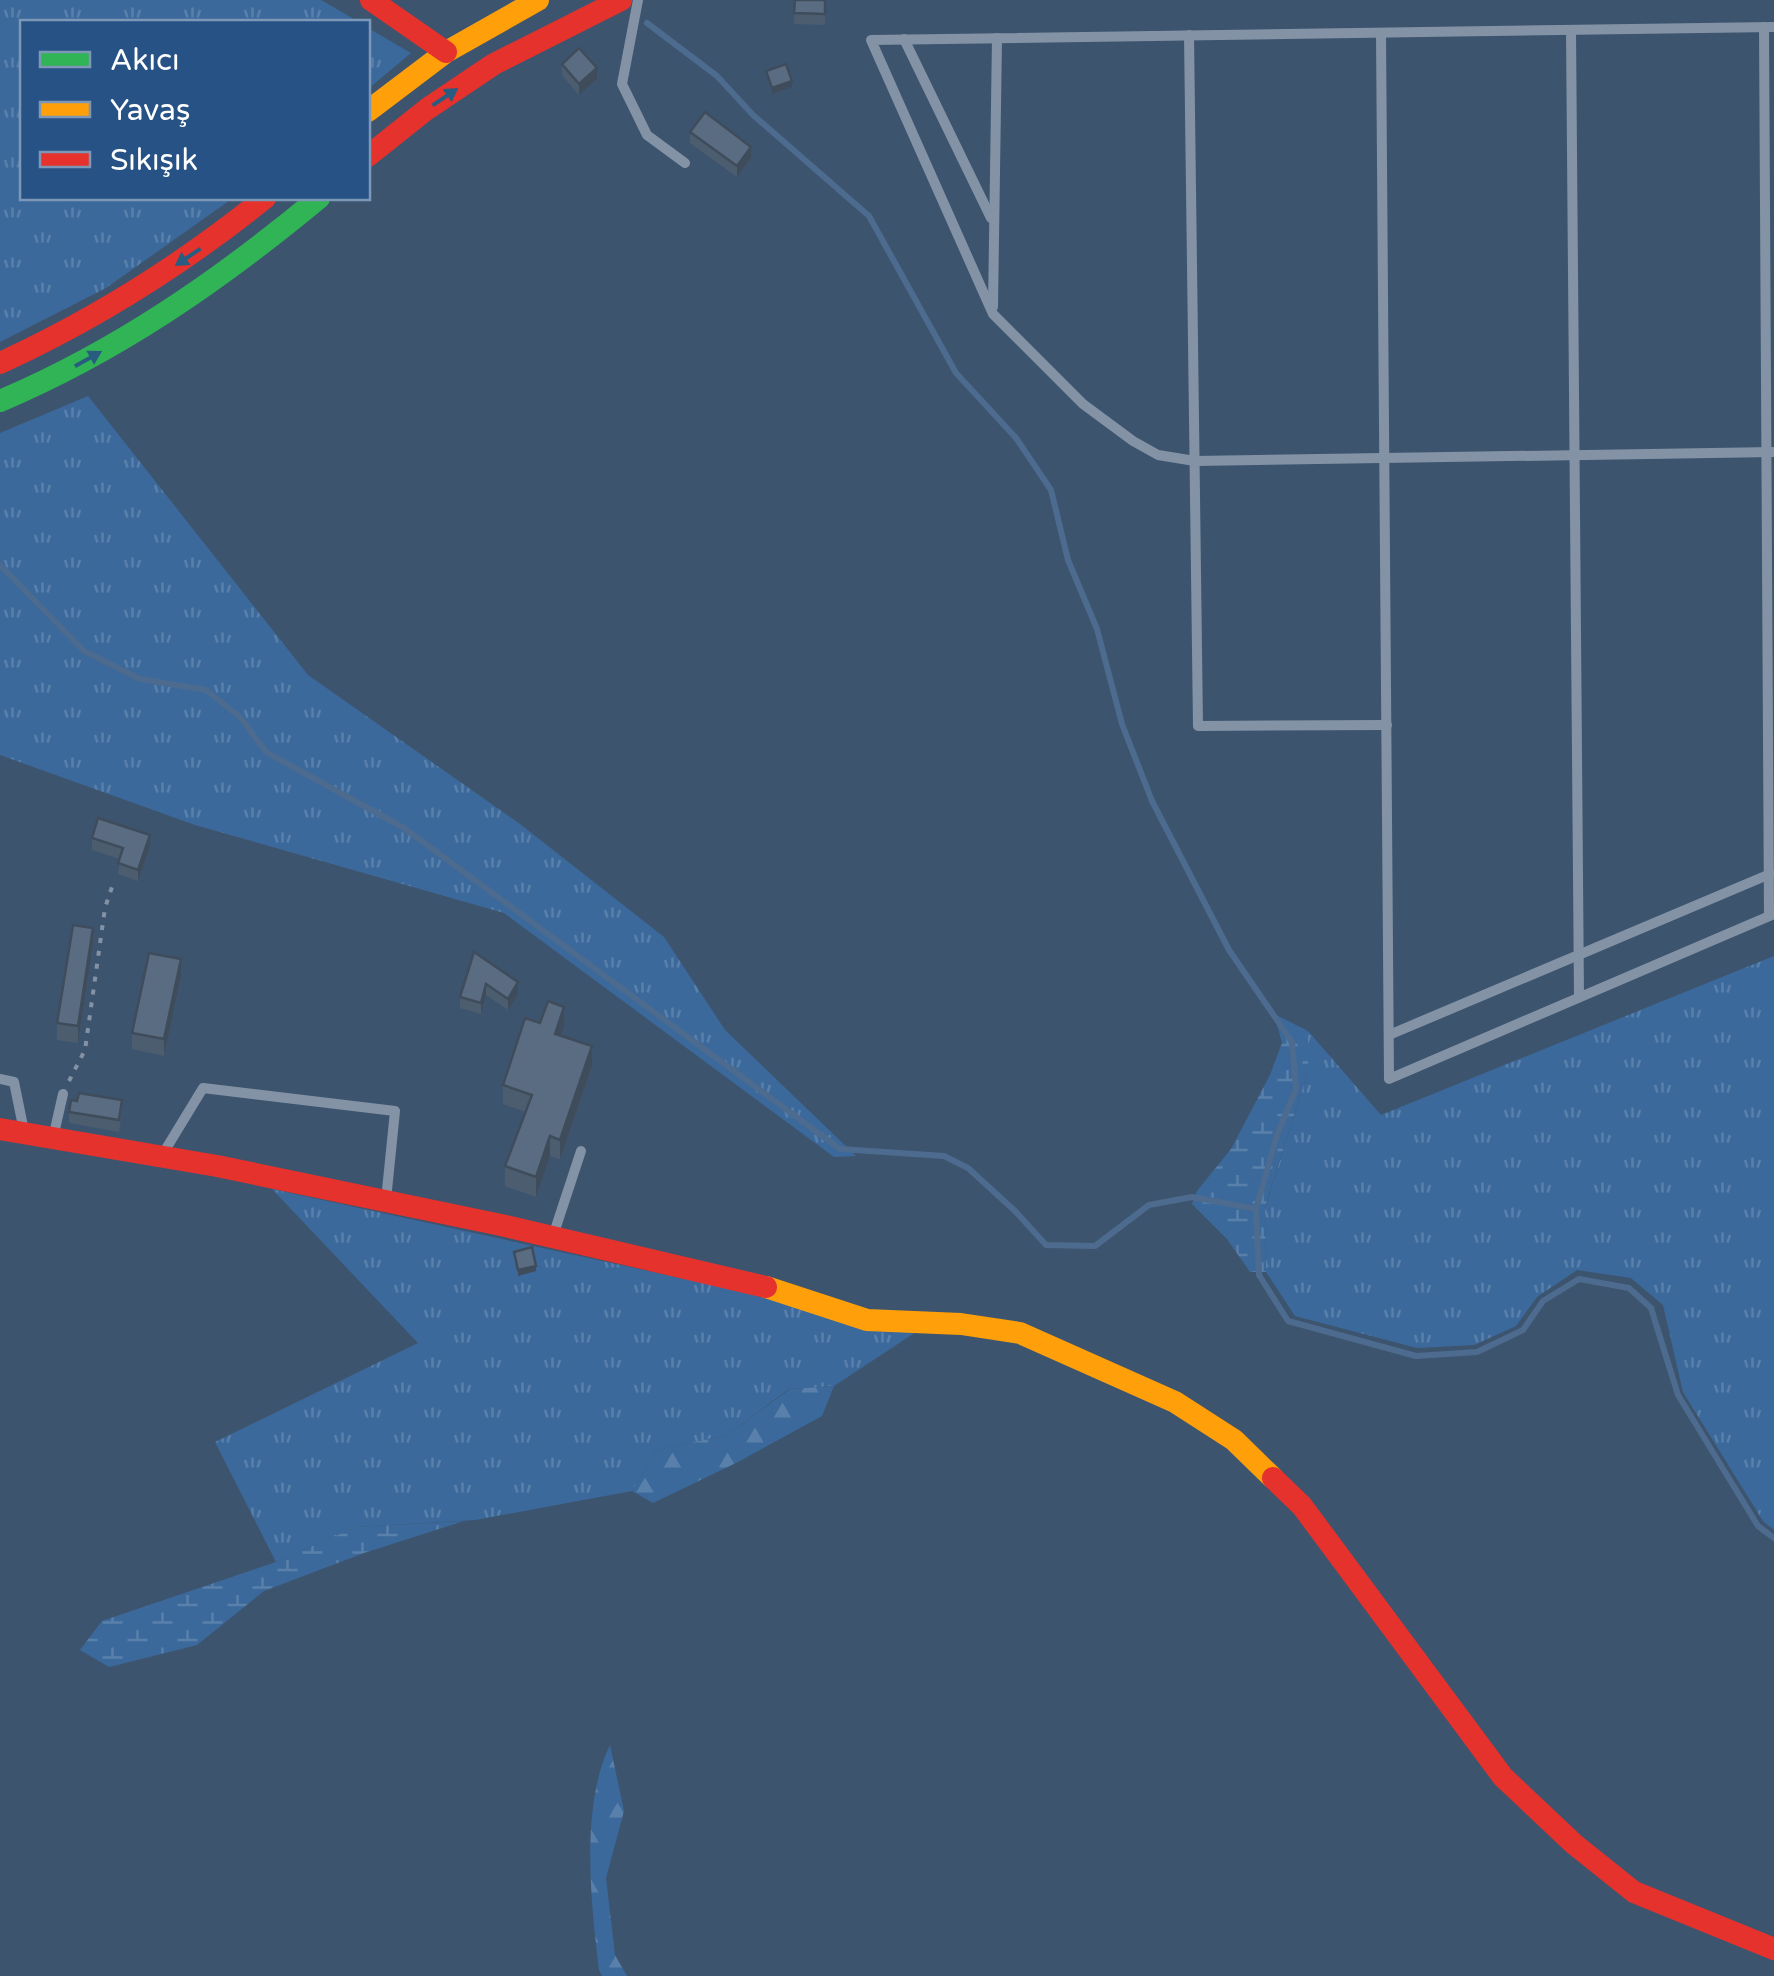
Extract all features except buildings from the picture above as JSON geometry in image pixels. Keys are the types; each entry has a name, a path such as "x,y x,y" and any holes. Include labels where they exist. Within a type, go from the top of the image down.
{"street":[{"path":"371,0 446,52"},
{"path":"370,109 446,52 538,0"},
{"path":"370,154 427,109 494,64 621,0"},
{"path":"0,364 99,315 152,282 212,242 263,200"},
{"path":"0,401 80,363 157,319 220,278 317,200"},
{"path":"0,1129 386,1201 553,1237 756,1284 867,1320 961,1324 1020,1333 1176,1402 1234,1440 1302,1506 1502,1776 1574,1844 1634,1892 1774,1949"}],"lane":[{"path":"638,0 622,84 648,135 685,163"},
{"path":"1381,32 1384,458 1387,725 1389,1078 1771,915 1771,873 1769,27 1381,32 871,40 993,314 1083,404 1158,454 1195,461 1384,458 1574,455 1770,452"},
{"path":"1571,30 1579,998"},
{"path":"1189,35 1198,726 1387,725"},
{"path":"993,314 996,38"},
{"path":"904,39 994,224"},
{"path":"1389,1035 1771,873"},
{"path":"0,1079 14,1082 24,1134"},
{"path":"160,1157 202,1088 396,1111 386,1201"},
{"path":"53,1139 63,1094"},
{"path":"553,1237 581,1151"}],"path":[{"path":"63,1094 84,1050 105,908 114,880"}],"green space":[{"path":"0,0 321,0 356,20 20,20 20,200 230,200 106,288 0,342"},
{"path":"370,29 411,53 370,87"},
{"path":"88,396 308,675 520,824 664,937 725,1030 856,1156 834,1157 504,913 195,825 0,755 0,433"},
{"path":"1774,956 1774,1530 1763,1521 1683,1392 1663,1305 1631,1278 1577,1270 1537,1297 1516,1326 1474,1345 1417,1348 1295,1316 1266,1272 1265,1208 1308,1071 1308,1031 1381,1115"},
{"path":"1274,1014 1308,1031 1308,1071 1265,1207 1266,1272 1250,1272 1227,1239 1192,1204 1197,1191 1231,1149 1270,1075 1282,1043"},
{"path":"272,1189 919,1330 834,1386 789,1389 727,1435 657,1450 632,1491 475,1520 356,1527 276,1562 215,1442 418,1343"},
{"path":"834,1386 822,1416 736,1463 653,1503 632,1491 657,1450 727,1435 790,1389"},
{"path":"464,1521 264,1591 197,1645 109,1667 80,1650 102,1621 276,1562 356,1527"},
{"path":"610,1745 624,1811 606,1878 615,1955 627,1976 602,1976 593,1915 591,1826 594,1797"}],"waterway":[{"path":"647,23 717,76 753,115 869,216 956,373 1016,438 1051,490 1068,560 1097,629 1122,724 1152,801 1229,950 1292,1042 1296,1089 1277,1135 1256,1209"},
{"path":"0,565 84,651 140,679 206,690 240,717 266,752 404,828 840,1149 944,1156 968,1168 1046,1245 1095,1246 1149,1205 1192,1197 1256,1209 1259,1275 1288,1321 1416,1356 1477,1352 1523,1330 1543,1301 1579,1279 1629,1288 1651,1308 1678,1395 1758,1526 1774,1538"}],"traffic: fast":[{"path":"0,401 86,360 167,312 316,200"}],"traffic: slow":[{"path":"370,109 446,52 538,0"},
{"path":"766,1287 867,1320 961,1324 1020,1333 1175,1402 1234,1440 1273,1478"}],"traffic: jam":[{"path":"371,0 446,52"},
{"path":"370,154 427,109 494,64 621,0"},
{"path":"0,363 138,289 262,200"},
{"path":"0,1129 217,1166 501,1225 766,1287"},
{"path":"1273,1478 1302,1506 1503,1777 1574,1844 1634,1892 1774,1949"}]}
